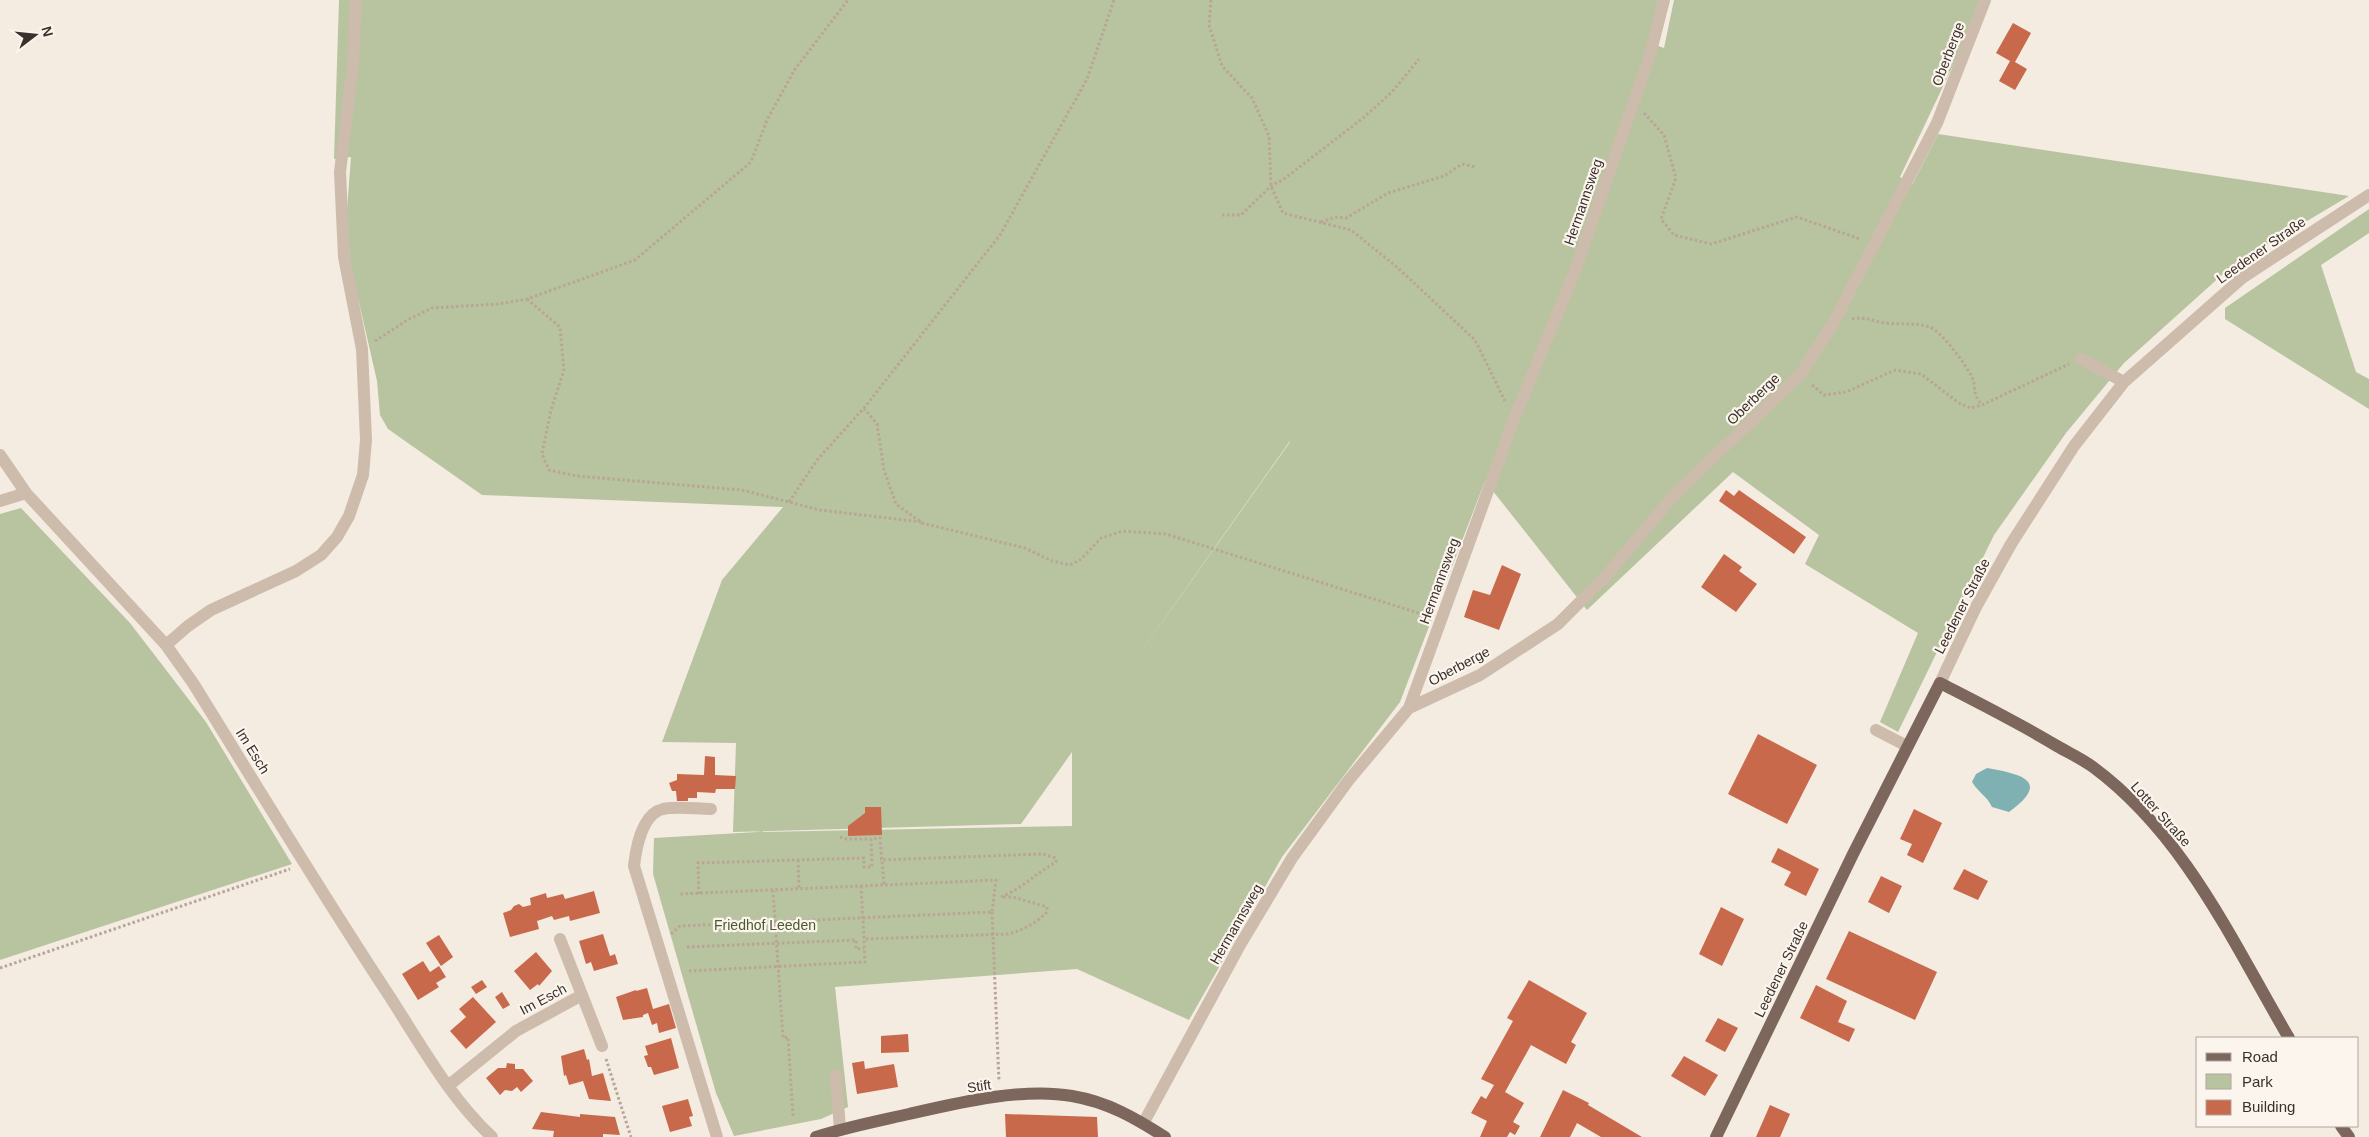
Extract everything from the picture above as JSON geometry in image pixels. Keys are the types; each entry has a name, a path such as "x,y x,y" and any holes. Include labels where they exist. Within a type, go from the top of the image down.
{"main road":[{"name":"Leedener Straße","path":"1716,1137 1907,746 1940,683"},
{"name":"Lotter Straße","path":"1940,683 2016,722 2092,767 2132,801 2175,849 2221,918 2288,1037"},
{"name":"Stift","path":"816,1137 942,1107 999,1098 1045,1094 1071,1096 1100,1102 1144,1122 1165,1137"}],"street":[{"path":"166,645 211,610 296,572 321,555 337,537 349,516 363,476 366,440 362,349 344,257 340,172 353,63 356,0"},
{"name":"Hermannsweg","path":"1144,1122 1240,946 1292,858 1348,781 1409,708 1514,419 1575,271 1650,56 1664,0"},
{"name":"Oberberge","path":"1409,708 1480,675 1558,624 1605,576 1676,493 1800,374 1834,322 1937,123 1985,0"},
{"name":"Leedener Straße","path":"1940,683 1976,607 2011,544 2074,446 2124,382 2242,278 2369,195"},
{"path":"2081,358 2124,382"},
{"name":"Im Esch","path":"0,455 26,493 166,645 193,683 304,863 448,1086 476,1122 492,1137"},
{"path":"0,501 26,493"},
{"path":"1876,730 1907,746"},
{"path":"711,808 662,809 649,817 636,850 634,866 717,1137"},
{"name":"Im Esch","path":"560,939 602,1046"},
{"name":"Im Esch","path":"448,1086 516,1031 582,996"},
{"path":"836,1076 840,1130"}],"path":[{"path":"362,349 409,319 432,308 498,304 527,299 635,260 751,162 767,120 795,69 848,0"},
{"path":"789,502 817,460 864,408 1000,235 1087,79 1114,0"},
{"path":"1211,0 1209,25 1222,66 1252,98 1269,136 1271,186 1283,213 1352,230 1398,268 1475,340 1514,419"},
{"path":"1222,215 1241,215 1271,186 1284,179 1363,118 1392,92 1419,60"},
{"path":"1634,102 1664,135 1676,178 1661,219 1674,235 1711,244 1797,217 1875,243"},
{"path":"1320,222 1336,218 1346,218 1388,193 1407,189 1444,176 1462,164 1475,167"},
{"path":"527,299 560,326 564,370 551,410 542,454 549,470 577,476 742,490 820,510 922,523 1025,548 1052,561 1070,565 1080,560 1102,538 1123,530 1166,534 1441,620"},
{"path":"1834,322 1865,317 1886,324 1909,323 1932,327 1945,340 1972,378 1974,397 1982,406"},
{"path":"1800,374 1824,395 1846,392 1895,370 1921,374 1959,403 1970,408 1982,406 2081,358"},
{"path":"864,408 877,424 884,470 896,504 922,523"},
{"path":"840,837 846,839 880,838 880,860 884,885"},
{"path":"699,894 698,863 864,858 864,867 872,867 871,839"},
{"path":"880,860 1042,854 1056,858 1056,862 1034,876 1013,893 1001,897"},
{"path":"798,860 799,889"},
{"path":"0,968 304,863"},
{"path":"679,894 996,880 992,912 1000,1054 999,1098"},
{"path":"689,971 865,962 861,886"},
{"path":"773,890 783,1038 788,1037 793,1116"},
{"path":"864,939 1019,932 1039,920 1047,912 1047,907 1013,897 994,897"},
{"path":"671,934 680,926 992,912"},
{"path":"687,947 856,940 856,949 864,948"},
{"path":"602,1046 631,1137"}],"green space":[{"name":"Friedhof Leeden","path":"339,0 1658,0 1650,43 1664,48 1674,0 1984,0 1900,177 1912,185 1938,134 2349,196 2233,265 2124,363 2066,433 1994,535 1898,732 1880,722 1918,633 1805,564 1819,535 1733,472 1587,610 1485,481 1400,702 1282,857 1189,1020 1077,969 835,987 848,1107 821,1119 734,1136 716,1093 653,874 654,838 757,832 1072,826 1072,752 1021,824 733,832 736,743 662,742 722,580 783,507 482,495 388,429 380,415 377,381 350,263 347,210 351,157 334,159","holes":["1290,441 1290,442 1126,673"]},
{"path":"2369,209 2369,233 2321,265 2356,372 2369,379 2369,409 2225,319 2225,308"},
{"path":"21,508 130,623 206,722 292,864 0,960 0,514"}],"water":[{"path":"1987,768 2020,776 2030,786 2028,793 2022,801 2009,812 1992,807 1972,782 1976,774"}],"building":[{"path":"2013,23 2031,33 2015,62 2027,69 2015,90 1999,81 2010,61 1996,53"},
{"path":"1726,490 1734,496 1739,490 1806,537 1794,554 1719,501"},
{"path":"1724,554 1742,567 1739,571 1757,584 1736,612 1701,587"},
{"path":"1502,565 1521,574 1499,630 1464,617 1473,590 1490,595"},
{"path":"1758,734 1817,765 1787,824 1728,794"},
{"path":"705,756 715,757 715,775 736,776 735,789 716,789 715,793 697,792 697,798 688,798 688,801 677,801 676,791 672,791 669,783 677,780 677,774 704,775"},
{"path":"865,807 881,807 882,835 848,836 848,826 865,813"},
{"path":"1914,809 1942,823 1923,863 1907,855 1912,844 1900,839"},
{"path":"1778,848 1819,869 1806,896 1784,885 1791,872 1771,862"},
{"path":"1964,869 1988,881 1978,900 1953,889"},
{"path":"1881,876 1902,886 1889,913 1868,902"},
{"path":"594,891 600,913 570,921 569,916 554,920 552,916 537,921 539,929 510,937 503,913 511,910 514,906 519,904 523,907 531,905 530,898 546,893 547,898 563,894 565,899"},
{"path":"1721,907 1744,919 1722,966 1699,954"},
{"path":"1849,931 1937,972 1915,1020 1826,979"},
{"path":"603,934 610,956 615,954 618,964 594,971 591,962 586,964 579,941"},
{"path":"439,935 453,957 441,966 426,943"},
{"path":"536,952 552,971 539,986 538,984 530,990 514,971"},
{"path":"423,961 430,972 439,966 446,977 436,983 439,987 418,1000 402,974"},
{"path":"482,980 487,987 476,994 471,987"},
{"path":"1529,980 1587,1013 1571,1042 1576,1045 1566,1064 1531,1045 1505,1092 1524,1103 1513,1122 1520,1126 1515,1135 1510,1132 1507,1137 1480,1137 1487,1121 1471,1113 1481,1096 1486,1099 1494,1085 1481,1079 1513,1021 1507,1018"},
{"path":"1816,985 1847,1001 1838,1022 1855,1029 1849,1042 1800,1018"},
{"path":"647,988 653,1009 669,1004 676,1028 659,1033 657,1023 652,1025 648,1013 643,1015 643,1017 623,1020 616,997"},
{"path":"502,992 510,1005 503,1009 495,997"},
{"path":"473,997 496,1022 466,1049 450,1031 466,1017 459,1009"},
{"path":"1718,1018 1738,1028 1725,1052 1705,1041"},
{"path":"908,1034 909,1052 881,1053 881,1036"},
{"path":"671,1038 679,1068 654,1075 651,1067 648,1067 644,1056 648,1055 645,1046"},
{"path":"584,1049 587,1060 589,1059 592,1076 603,1073 611,1101 589,1099 583,1081 569,1085 566,1075 564,1076 561,1056"},
{"path":"1684,1056 1718,1075 1705,1096 1671,1076"},
{"path":"864,1061 865,1069 894,1064 898,1087 857,1094 852,1063"},
{"path":"507,1063 515,1064 515,1069 523,1069 533,1081 521,1092 517,1087 512,1091 505,1090 500,1095 486,1078 498,1068 506,1068"},
{"path":"1563,1090 1589,1103 1588,1105 1642,1137 1601,1137 1577,1123 1570,1137 1540,1137"},
{"path":"688,1099 693,1116 689,1117 692,1126 670,1132 662,1106"},
{"path":"1770,1105 1790,1114 1780,1137 1756,1137"},
{"path":"541,1112 580,1117 580,1114 615,1117 620,1135 603,1134 603,1137 553,1137 554,1131 532,1129"},
{"path":"1005,1114 1097,1117 1098,1137 1006,1137"}]}
